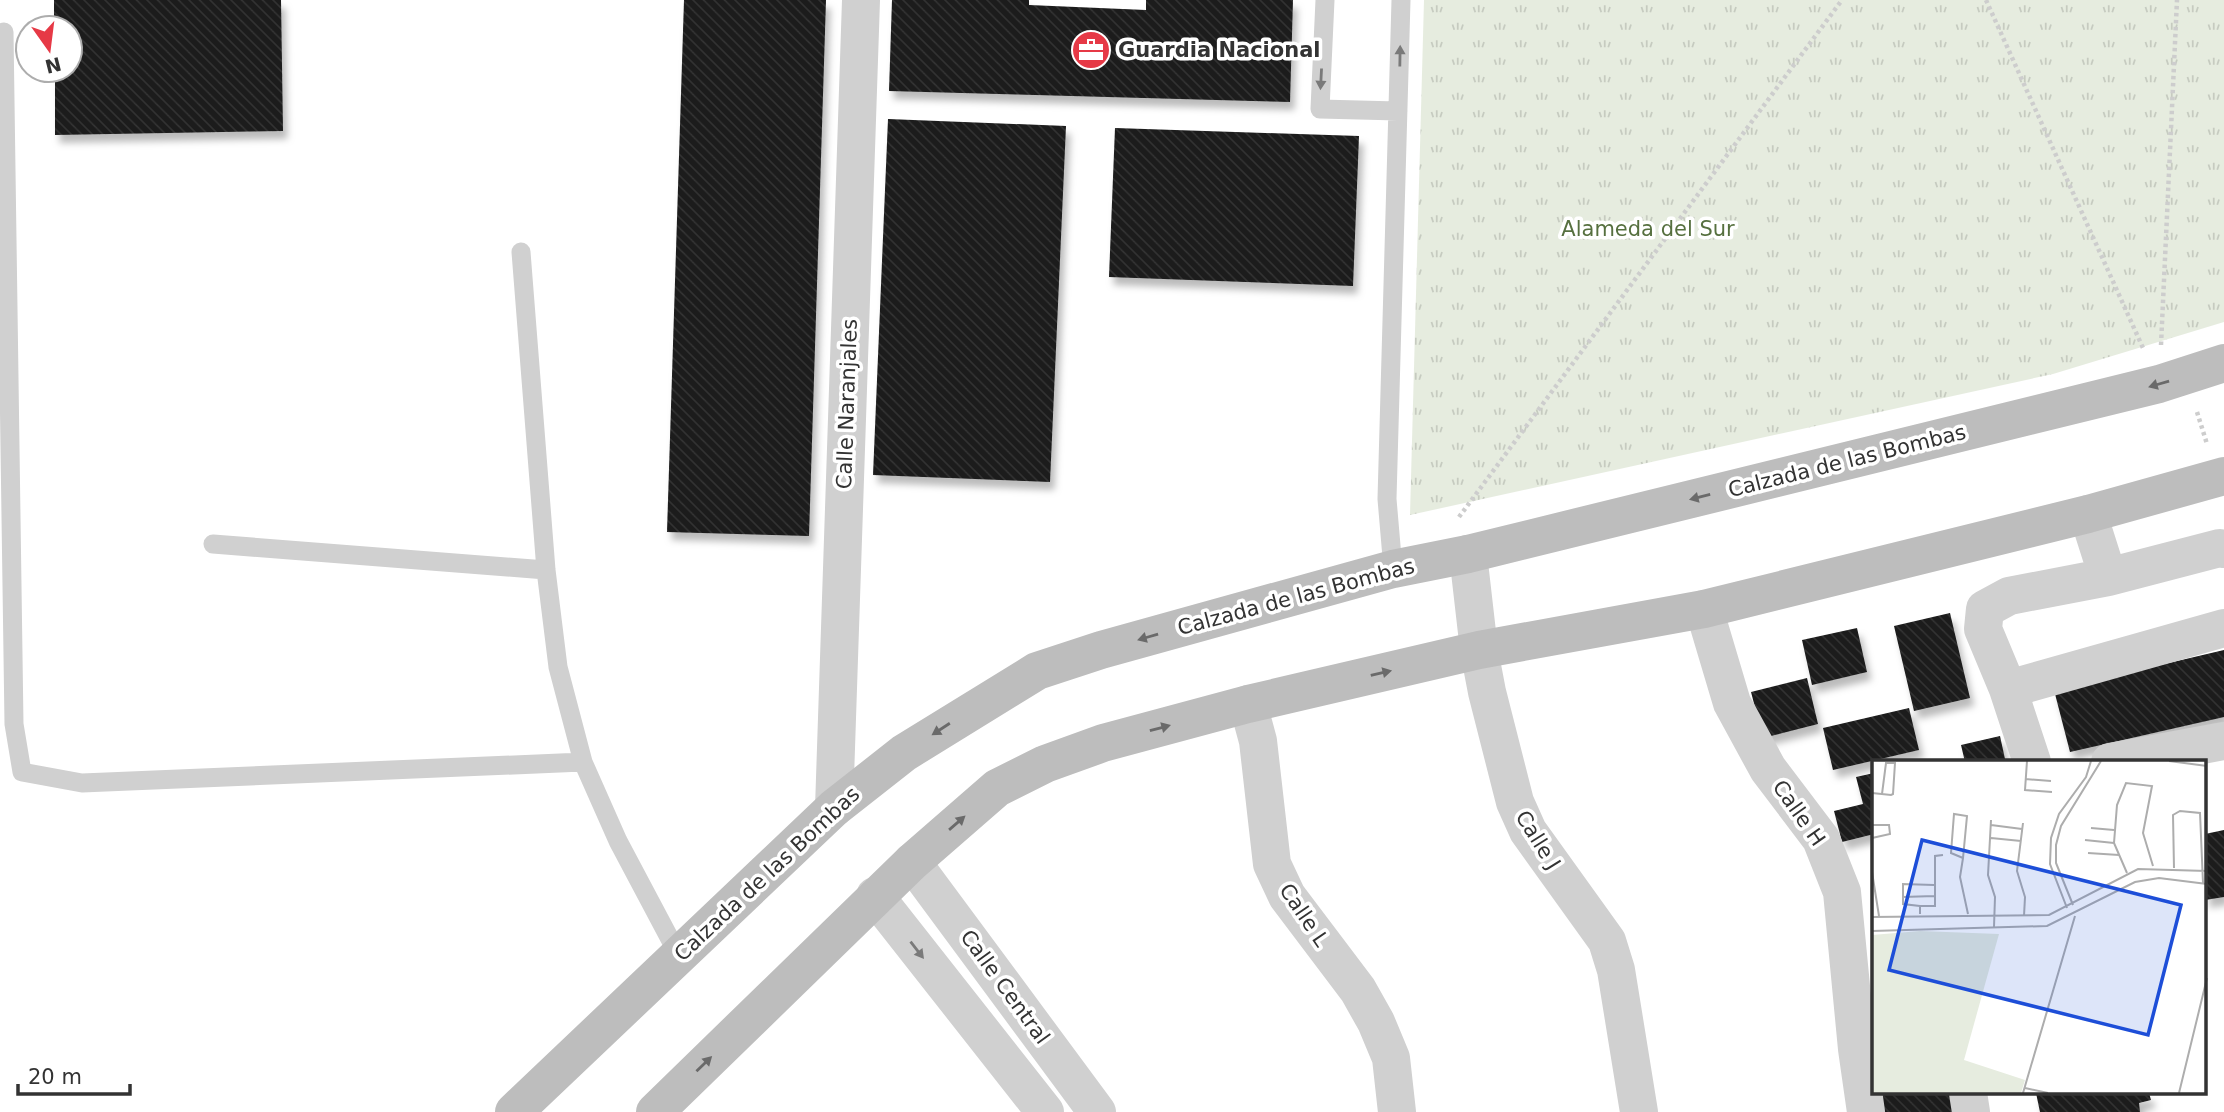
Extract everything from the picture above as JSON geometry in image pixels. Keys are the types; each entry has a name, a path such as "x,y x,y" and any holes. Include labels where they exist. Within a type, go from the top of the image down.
{"main road":[{"name":"Calzada de las Bombas","path":"513,1112 834,808 904,753 1037,671 1101,650 1409,566 1468,554 2172,380 2224,363"},
{"path":"655,1112 912,862 997,788 1045,764 1103,743 1248,704 1479,650 1704,609 2088,514 2221,477"}],"street":[{"name":"Calle Naranjales","path":"834,808 861,0"},
{"path":"2088,514 2099,541 2108,577"},
{"path":"2031,760 2008,689 1983,629 1985,609 2009,596 2108,577 2224,549"},
{"name":"Calle J","path":"1468,554 1479,650 1515,802 1528,831 1606,941 1616,970 1639,1112"},
{"name":"Calle H","path":"1704,609 1732,703 1768,769 1821,839 1842,892 1865,1048 1866,1112"},
{"path":"2008,689 2224,628"},
{"name":"Calle L","path":"1248,704 1258,741 1272,864 1287,896 1358,990 1376,1022 1391,1058 1398,1112"},
{"path":"2121,760 2224,741"},
{"name":"Calle Central","path":"912,862 1097,1112"},
{"name":"Calle Central","path":"875,896 1045,1112"},
{"path":"1968,1094 1971,1112"}],"lane":[{"path":"1325,0 1320,109 1398,111"},
{"path":"1401,0 1387,499 1409,566"},
{"path":"4,32 14,724 22,772 82,783 583,762"},
{"path":"521,252 546,570 558,667 583,762 618,841 679,957"},
{"path":"214,544 546,570"}],"path":[{"path":"1409,566 1842,0"},
{"path":"1986,0 2221,477"},
{"path":"2172,380 2177,0"}],"green space":[{"name":"Alameda del Sur","path":"1424,0 2224,0 2224,322 2053,374 1410,515"}],"building":[{"path":"54,0 281,0 283,131 55,135 55,84 84,84 84,14 54,14"},
{"path":"684,0 826,0 809,536 667,532"},
{"name":"Guardia Nacional","path":"892,0 1029,0 1029,5 1146,10 1146,0 1293,0 1290,102 889,91"},
{"path":"888,119 1066,126 1050,482 873,475"},
{"path":"1115,128 1359,136 1353,286 1109,277"},
{"path":"1950,613 1970,698 1914,711 1894,626"},
{"path":"1857,628 1867,672 1812,685 1802,640"},
{"path":"2224,650 2224,717 2070,752 2054,690"},
{"path":"1807,678 1818,724 1763,738 1751,692"},
{"path":"1909,708 1919,750 1833,770 1823,728"},
{"path":"2000,736 2005,759 1965,760 1961,745"},
{"path":"1872,773 1872,834 1842,842 1834,811 1863,804 1856,777"},
{"path":"2224,830 2224,897 2206,900 2206,834"},
{"path":"1882,1094 1952,1094 1954,1112 1884,1112"},
{"path":"2036,1094 2149,1094 2151,1100 2139,1103 2140,1112 2040,1112"}],"place":[{"name":"Guardia Nacional","path":"1091,50"}]}
